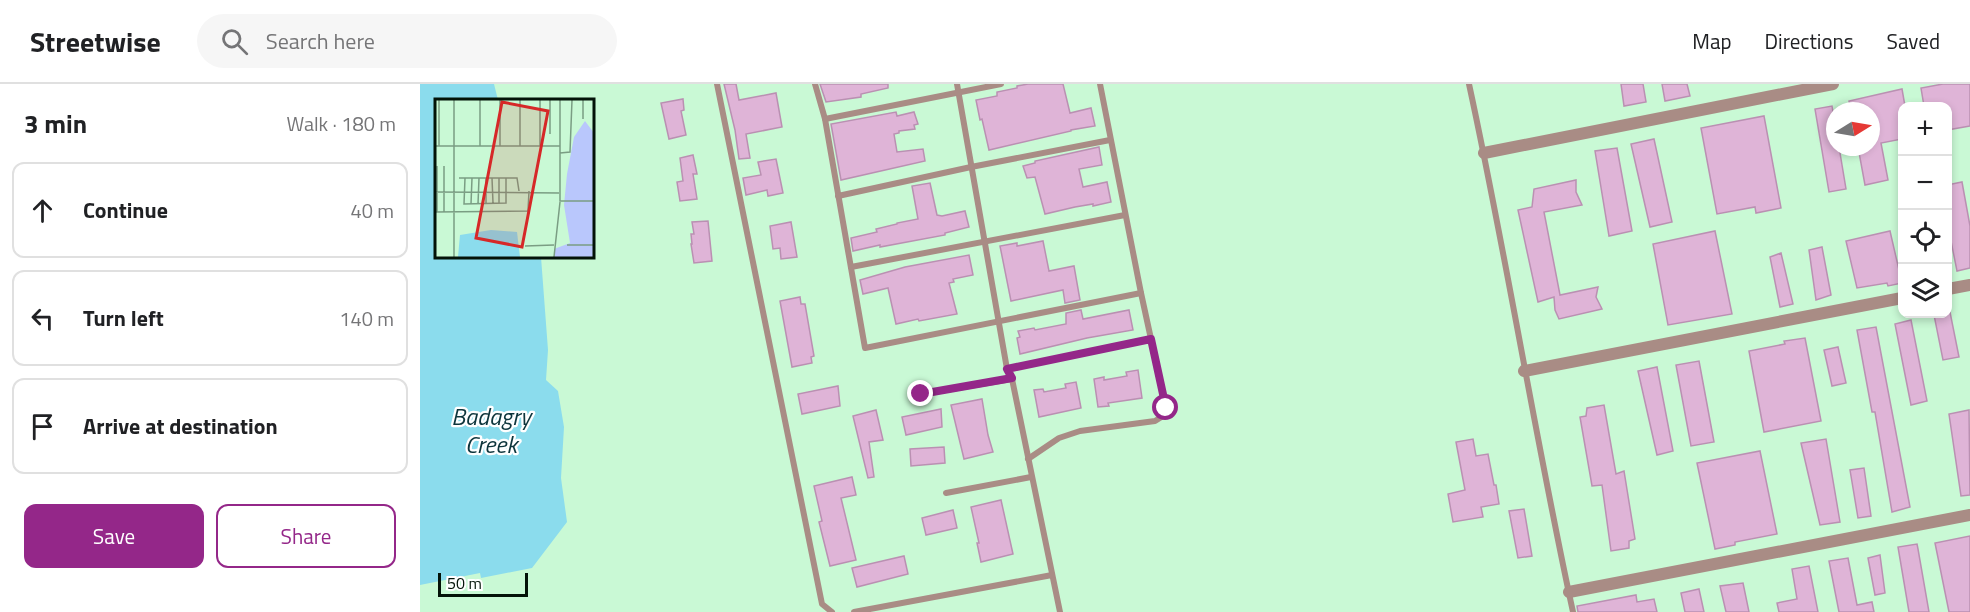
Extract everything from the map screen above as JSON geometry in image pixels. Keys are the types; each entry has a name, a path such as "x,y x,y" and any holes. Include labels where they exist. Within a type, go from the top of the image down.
{"street":[{"path":"1484,153 1833,84"},
{"path":"1952,289 1970,285"},
{"path":"1524,370 1898,299"},
{"path":"1569,592 1970,515"}],"lane":[{"path":"717,84 822,604 832,612"},
{"path":"815,84 825,119 865,348 1141,293"},
{"path":"957,84 1007,369 1012,378 1060,612"},
{"path":"825,119 1001,84"},
{"path":"1028,459 1059,438 1080,431 1155,421 1163,416 1166,408 1100,84"},
{"path":"1469,84 1573,612"},
{"path":"838,196 1110,140"},
{"path":"851,267 1125,215"},
{"path":"1007,369 1151,339"},
{"path":"921,394 1012,378"},
{"path":"946,493 1031,477"},
{"path":"855,612 1052,575"}],"water":[{"name":"Badagry Creek","path":"420,84 494,84 498,99 435,99 435,258 541,258 548,350 546,380 558,391 564,427 561,478 567,522 532,568 481,578 480,573 420,585"}],"building":[{"path":"724,84 736,84 739,100 776,93 782,127 746,134 750,158 739,159"},
{"path":"820,84 888,84 888,88 861,94 861,97 826,102"},
{"path":"1028,84 1063,84 1070,113 1091,108 1095,126 989,150 976,100 997,96 997,92"},
{"path":"1621,84 1643,84 1646,102 1624,106"},
{"path":"1662,84 1687,84 1690,96 1665,101"},
{"path":"1943,84 1970,84 1970,126 1952,129 1952,102 1923,102 1921,88"},
{"path":"1902,89 1904,102 1898,102 1898,140 1881,143 1888,180 1865,185 1860,156 1880,156 1880,102 1849,101"},
{"path":"683,99 684,110 681,111 686,135 669,139 661,103"},
{"path":"1826,107 1826,156 1840,156 1846,189 1829,192 1815,109"},
{"path":"896,112 897,116 914,112 918,124 914,125 915,129 894,134 897,152 923,149 925,161 841,180 831,124"},
{"path":"1764,116 1781,208 1756,213 1755,207 1717,214 1701,128"},
{"path":"1654,139 1672,222 1650,227 1631,144"},
{"path":"1099,147 1102,165 1079,169 1083,187 1107,182 1111,202 1045,214 1035,177 1027,178 1023,166 1035,163 1035,161"},
{"path":"1617,148 1632,231 1609,236 1595,151"},
{"path":"693,155 697,174 693,174 697,199 680,201 677,182 683,181 680,158"},
{"path":"776,159 783,193 768,196 767,190 746,195 743,178 761,175 758,162"},
{"path":"1576,180 1576,192 1582,205 1544,212 1560,295 1598,287 1596,297 1602,309 1559,319 1555,310 1554,297 1538,302 1518,210 1532,207 1534,189"},
{"path":"1962,182 1970,226 1970,268 1957,271 1952,246 1952,184"},
{"path":"930,183 937,215 965,211 969,227 945,233 945,235 853,251 851,238 877,232 876,229 897,223 918,219 912,186"},
{"path":"708,221 712,261 694,263 691,244 691,234 694,234 692,222"},
{"path":"791,222 797,257 781,259 780,248 773,249 770,226"},
{"path":"1715,231 1732,314 1668,325 1653,244"},
{"path":"1890,231 1898,266 1898,284 1888,286 1887,283 1857,288 1846,241"},
{"path":"1043,241 1049,271 1074,266 1080,300 1065,303 1063,290 1011,301 1000,246 1017,243 1017,246"},
{"path":"1822,247 1831,295 1816,300 1809,250"},
{"path":"1781,253 1793,304 1780,307 1770,257"},
{"path":"969,255 973,275 953,279 954,282 949,283 957,314 896,324 888,288 863,294 860,280 905,267"},
{"path":"800,297 801,304 805,304 814,356 811,357 812,363 792,367 780,301"},
{"path":"1081,310 1083,319 1129,310 1133,330 1020,354 1018,331 1066,324 1066,313"},
{"path":"1935,318 1951,318 1959,357 1943,360"},
{"path":"1911,320 1927,401 1911,405 1895,324"},
{"path":"1876,327 1910,507 1892,512 1875,412 1872,412 1857,330"},
{"path":"1805,338 1821,421 1764,432 1749,351 1785,344 1784,341"},
{"path":"1838,347 1846,383 1832,386 1824,350"},
{"path":"1699,361 1714,442 1691,446 1676,365"},
{"path":"1657,367 1673,451 1657,455 1638,371"},
{"path":"1138,370 1142,398 1108,403 1109,406 1098,407 1094,379 1104,377 1104,380 1127,376 1126,372"},
{"path":"1076,382 1081,408 1039,417 1034,390 1043,389 1044,392 1066,388 1065,384"},
{"path":"838,386 840,406 802,414 798,394"},
{"path":"982,399 993,452 964,459 951,405"},
{"path":"1604,405 1616,474 1624,471 1635,539 1629,541 1629,548 1611,551 1602,485 1592,486 1580,417 1586,416 1587,408"},
{"path":"941,409 942,427 906,435 902,417"},
{"path":"876,410 883,440 869,442 874,477 868,478 853,416"},
{"path":"1969,410 1970,495 1961,496 1949,414"},
{"path":"1473,439 1476,456 1488,454 1499,504 1481,507 1483,517 1453,522 1448,494 1465,490 1456,442"},
{"path":"1826,439 1840,522 1820,525 1801,443"},
{"path":"944,447 945,463 911,466 910,449"},
{"path":"1760,451 1777,534 1735,542 1735,545 1715,549 1697,463"},
{"path":"1864,468 1871,516 1858,518 1850,470"},
{"path":"852,477 856,495 841,498 856,560 830,566 819,522 822,521 814,486"},
{"path":"1001,500 1013,554 981,562 971,507"},
{"path":"1524,509 1532,556 1518,558 1509,511"},
{"path":"953,510 957,528 926,535 922,518"},
{"path":"1970,536 1970,612 1949,612 1935,543"},
{"path":"1917,544 1929,612 1909,612 1898,547"},
{"path":"1880,555 1885,593 1875,595 1868,558"},
{"path":"904,556 908,574 857,587 852,568"},
{"path":"1848,558 1857,605 1872,602 1874,612 1839,612 1829,561"},
{"path":"1809,566 1818,612 1779,612 1777,603 1797,599 1792,569"},
{"path":"1743,583 1749,612 1726,612 1720,586"},
{"path":"1699,589 1704,612 1685,612 1681,593"},
{"path":"1636,595 1637,602 1654,599 1657,612 1578,612 1577,606"}],"route":[{"path":"921,394 1012,378 1007,369 1151,339 1166,408"}]}
